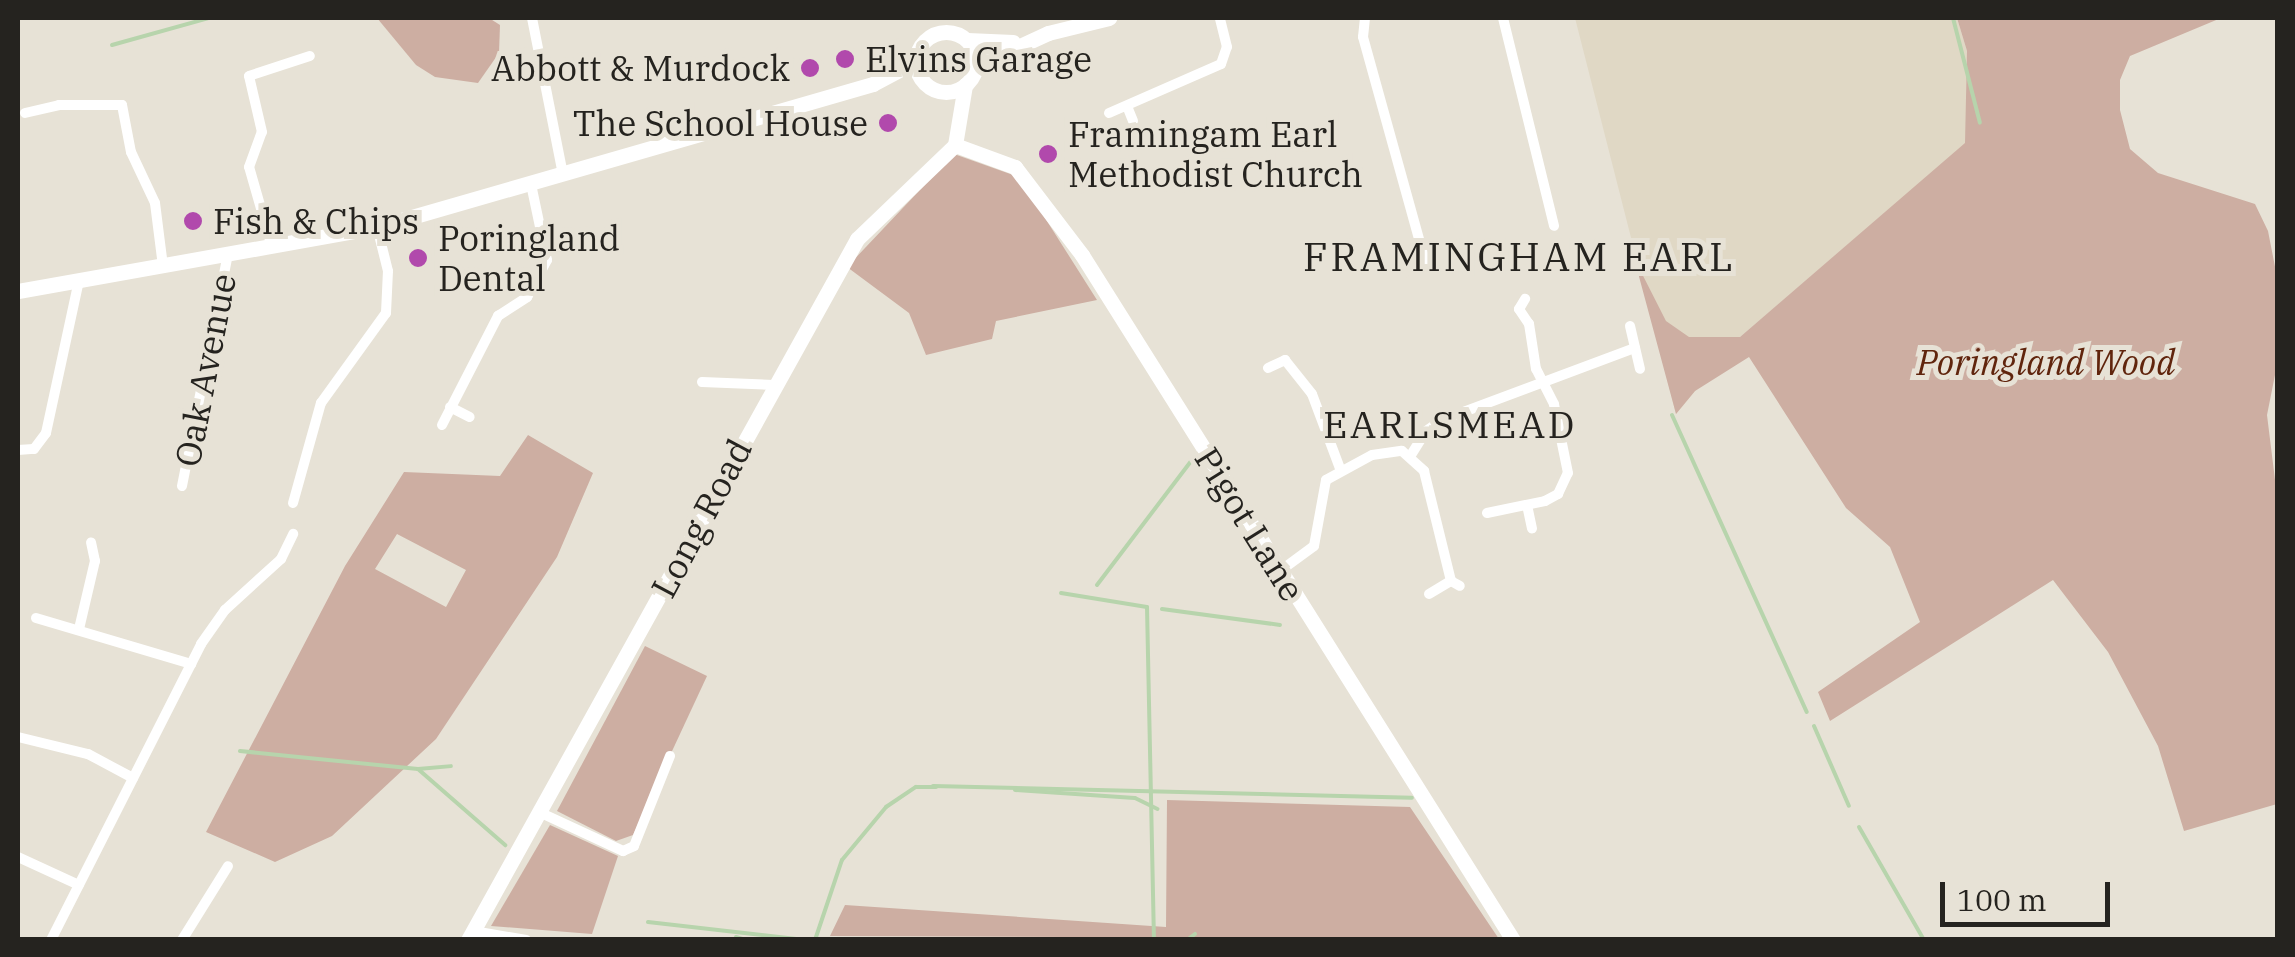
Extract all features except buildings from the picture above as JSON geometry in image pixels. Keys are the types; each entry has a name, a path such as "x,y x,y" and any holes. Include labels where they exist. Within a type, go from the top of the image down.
{"street":[{"path":"532,18 563,174"},
{"path":"18,290 78,285 378,227 886,80 916,61 935,18"},
{"path":"955,146 964,86 976,66 1027,41 1109,18"},
{"path":"1109,113 1222,64 1226,47 1220,18"},
{"path":"1365,18 1363,37 1425,261"},
{"path":"1503,18 1554,226"},
{"path":"930,36 955,30 1027,41"},
{"path":"955,30 976,66"},
{"path":"272,247 249,167 262,132 249,76 310,56"},
{"path":"916,61 956,120"},
{"path":"886,80 964,86"},
{"path":"25,113 122,105 136,169 155,203 163,266"},
{"path":"1127,106 1133,121"},
{"name":"Long Road","path":"470,935 857,239 955,146"},
{"name":"Pigot Lane","path":"955,146 1004,161 1032,185 1514,940"},
{"path":"442,425 498,316 527,297 547,260 531,184"},
{"path":"293,503 325,394 386,313 388,270 378,227"},
{"name":"Oak Avenue","path":"182,486 228,254"},
{"path":"18,450 34,450 46,433 78,285"},
{"path":"1487,513 1528,506 1558,494 1568,473 1544,380 1518,307"},
{"path":"1630,326 1640,369"},
{"path":"1412,456 1426,431 1442,420 1490,407 1544,380 1635,348"},
{"path":"1268,368 1295,352"},
{"path":"1285,360 1325,416 1341,471"},
{"path":"702,382 774,385"},
{"path":"450,407 470,416"},
{"path":"1280,572 1314,546 1321,486 1341,471 1388,451 1412,456 1428,482 1456,583 1429,594"},
{"path":"1528,506 1532,528"},
{"path":"50,940 214,622 281,559 294,534"},
{"path":"79,628 95,561 92,542"},
{"path":"36,618 190,664"},
{"path":"18,737 88,754 133,778"},
{"path":"539,812 623,852 634,846 670,756"},
{"path":"18,857 79,885"},
{"path":"182,940 228,866"},
{"path":"470,935 526,940"}],"shaded area":[{"path":"1575,18 1957,18 1967,51 1966,143 1740,337 1676,414"}],"green space":[{"path":"377,18 489,18 500,25 499,53 478,83 435,77 416,65"},
{"name":"Poringland Wood","path":"1957,18 2221,18 2130,56 2120,80 2120,110 2130,149 2158,173 2255,204 2268,231 2278,282 2277,365 2267,415 2278,504 2277,804 2184,831 2158,746 2108,652 2053,580 1830,721 1818,692 1920,622 1890,547 1846,508 1749,357 1695,391 1676,414 1634,258 1666,321 1689,337 1740,337 1965,143 1967,51"},
{"path":"954,154 1019,177 1097,300 996,321 992,339 926,355 909,313 847,267"},
{"path":"528,435 593,473 557,557 436,739 332,836 275,862 206,832 345,566 404,472 500,476","holes":["397,534 466,570 446,607 375,569"]},
{"path":"645,646 707,676 633,835 616,841 557,811"},
{"path":"1167,800 1410,807 1499,939 830,936 845,905 1166,927"},
{"path":"550,825 618,856 592,934 491,926"}],"waterway":[{"path":"112,45 209,18"},
{"path":"1953,18 1980,123"},
{"path":"1672,415 1807,712"},
{"path":"1097,585 1195,456"},
{"path":"1061,593 1147,607 1154,940"},
{"path":"1162,609 1280,625"},
{"path":"1814,726 1849,806"},
{"path":"240,751 418,769 451,766"},
{"path":"418,769 505,845"},
{"path":"933,786 1412,798"},
{"path":"815,940 842,860 886,807 916,787 936,787"},
{"path":"1015,790 1135,798 1158,809"},
{"path":"1859,827 1924,940"},
{"path":"648,922 805,940"},
{"path":"1187,940 1195,934"},
{"path":"736,937 746,940"}],"place":[{"name":"Elvins Garage","path":"845,59"},
{"name":"Abbott & Murdock","path":"810,68"},
{"name":"The School House","path":"888,123"},
{"name":"Framingam Earl Methodist Church","path":"1048,154"},
{"name":"Fish & Chips","path":"193,221"},
{"name":"Poringland Dental","path":"418,258"}],"district":[{"name":"FRAMINGHAM EARL","path":"1519,256"},
{"name":"EARLSMEAD","path":"1450,424"}]}
